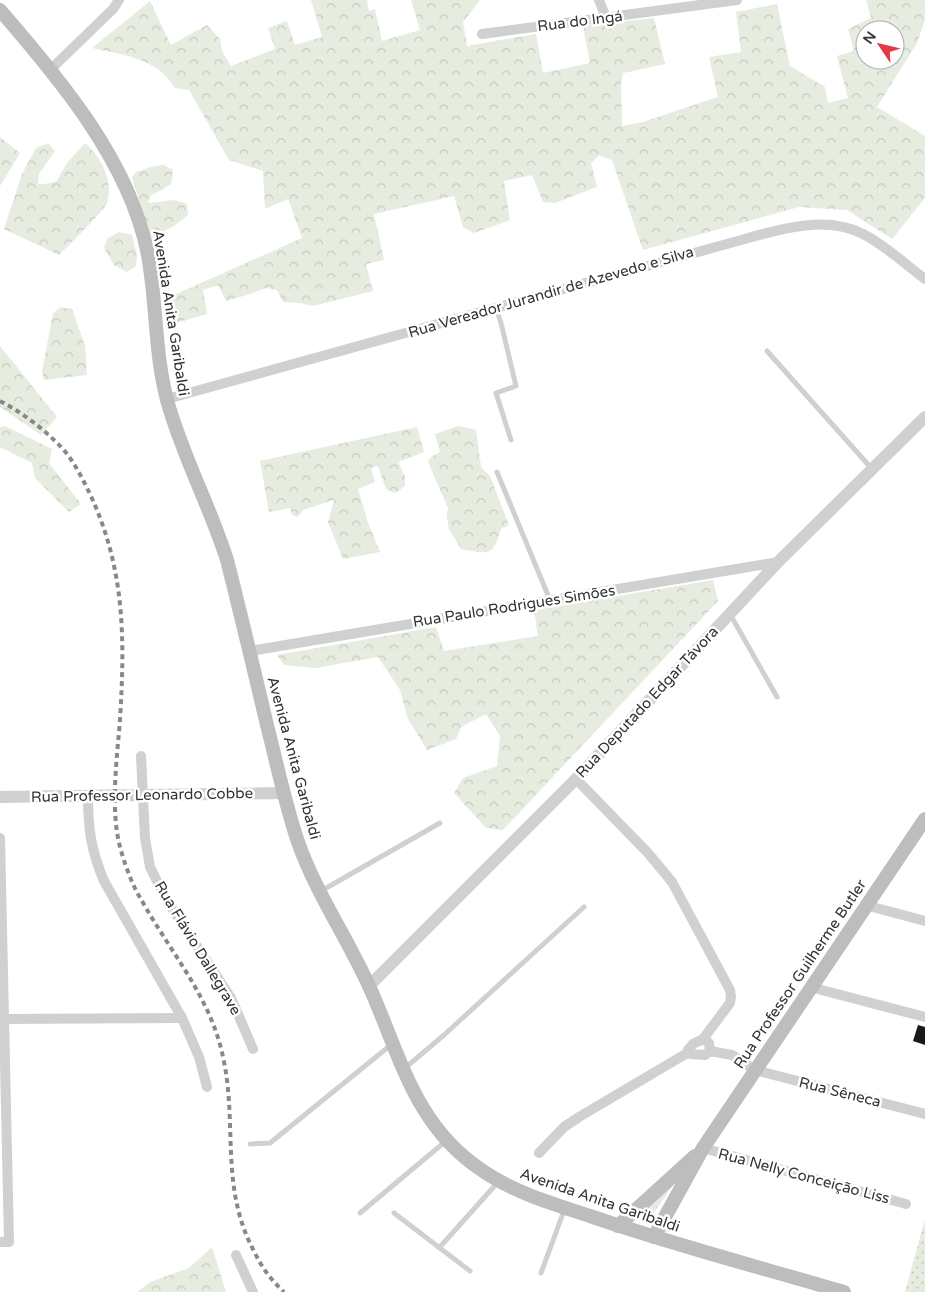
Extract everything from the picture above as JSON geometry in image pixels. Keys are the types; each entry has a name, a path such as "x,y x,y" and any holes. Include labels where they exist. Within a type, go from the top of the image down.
{"main road":[{"name":"Avenida Anita Garibaldi","path":"0,10 50,70 75,104 112,160 134,206 147,250 152,277 161,367 167,399 183,448 221,542 250,650 284,793 299,844 369,986 402,1070 423,1110 447,1141 475,1166 500,1181 565,1208 618,1226 844,1292"},
{"name":"Rua Professor Guilherme Butler","path":"654,1237 703,1148 865,905 925,819"},
{"name":"Rua Professor Guilherme Butler","path":"618,1226 703,1148"}],"street":[{"path":"50,70 113,9 119,0"},
{"path":"113,9 129,0"},
{"path":"599,0 606,18"},
{"name":"Rua do Ingá","path":"482,34 738,0"},
{"name":"Rua Vereador Jurandir de Azevedo e Silva","path":"167,399 789,228 830,224 847,227 879,244 925,279"},
{"name":"Rua Deputado Edgar Távora","path":"369,986 576,779 778,562 925,417"},
{"name":"Rua Paulo Rodrigues Simões","path":"250,650 778,562"},
{"name":"Rua Flávio Dallegrave","path":"140,756 145,838 150,867 166,899 231,998 253,1049"},
{"path":"539,1153 564,1127 689,1052 689,1046 703,1039 730,1003 731,997 730,990 681,897 666,875 648,853 576,779"},
{"name":"Rua Professor Leonardo Cobbe","path":"0,797 284,793"},
{"path":"88,796 90,839 95,859 104,881 182,1018 199,1057 207,1087"},
{"path":"0,838 4,1242"},
{"path":"865,905 925,921"},
{"path":"810,987 925,1017"},
{"path":"2,1019 182,1018"},
{"path":"703,1039 709,1043 710,1051"},
{"name":"Rua Sêneca","path":"689,1052 693,1055 702,1055 710,1051 732,1055 755,1070 925,1114"},
{"name":"Rua Nelly Conceição Liss","path":"703,1148 906,1204"},
{"path":"236,1254 253,1292"}],"lane":[{"path":"496,308 516,386 496,393 511,440"},
{"path":"766,351 872,469"},
{"path":"497,472 550,600"},
{"path":"730,613 777,697"},
{"path":"321,892 440,823"},
{"path":"402,1070 444,1035 584,908"},
{"path":"250,1144 270,1143 392,1044"},
{"path":"360,1213 447,1141"},
{"path":"439,1248 500,1181"},
{"path":"541,1273 565,1208"},
{"path":"394,1213 470,1272"}],"green space":[{"path":"311,0 367,0 369,11 375,9 382,41 420,30 411,0 480,0 463,22 467,46 536,34 543,73 590,63 583,26 654,18 665,64 623,73 621,84 622,126 643,122 718,97 709,57 741,52 736,12 777,4 790,66 825,87 828,103 848,98 837,56 854,51 848,29 855,26 855,70 900,70 877,107 925,136 925,198 892,239 847,210 799,207 643,250 612,160 599,155 591,163 597,187 555,203 543,202 532,175 504,181 510,220 474,233 463,227 454,196 374,214 384,260 366,264 373,291 313,306 283,302 277,290 266,288 226,301 218,285 203,290 207,314 169,325 163,300 302,238 288,199 265,209 263,171 229,160 189,90 175,88 159,70 139,59 92,48 150,1 171,45 207,25 220,39 222,51 231,66 275,49 268,28 287,21 295,45 322,37"},
{"path":"866,0 925,0 925,20 917,43 905,62 905,20 867,20 871,18"},
{"path":"0,137 20,153 0,186"},
{"path":"48,143 55,151 39,174 38,184 56,182 67,163 85,143 101,162 109,186 107,203 59,255 4,229 22,174 36,148"},
{"path":"164,165 173,170 171,184 151,195 148,203 174,200 187,204 188,215 174,226 152,237 132,178 136,172"},
{"path":"119,232 132,235 137,255 136,266 127,272 114,265 104,248 108,238"},
{"path":"61,307 72,309 85,346 87,375 44,380 42,372 53,313"},
{"path":"0,346 57,417 41,435 0,407"},
{"path":"5,426 52,449 49,463 81,504 69,512 35,478 32,463 0,447 0,427"},
{"path":"458,426 476,430 481,467 490,476 509,525 501,529 492,549 484,552 461,549 449,529 448,508 428,462 431,457 440,452 435,434"},
{"path":"417,427 424,452 398,462 405,476 405,486 395,493 386,489 378,466 371,468 375,482 358,489 368,523 380,552 343,559 328,522 334,500 303,510 298,517 292,515 290,508 269,512 260,461"},
{"path":"713,580 718,601 503,830 486,828 454,793 463,778 497,766 500,736 486,714 461,727 456,739 427,750 408,719 400,690 378,657 315,668 284,665 277,655 436,627 444,651 538,636 534,610"},
{"path":"681,1174 647,1222 637,1215"},
{"path":"925,1219 925,1292 905,1292"},
{"path":"212,1247 226,1292 137,1292 150,1282 189,1268"}],"building":[{"path":"918,1025 925,1027 925,1045 913,1041"}],"railway":[{"path":"0,401 33,422 62,448 84,482 102,522 116,577 122,632 122,690 115,800 115,816 120,847 138,895 200,995 217,1035 227,1082 231,1156 237,1204 244,1229 258,1259 284,1292"}]}
